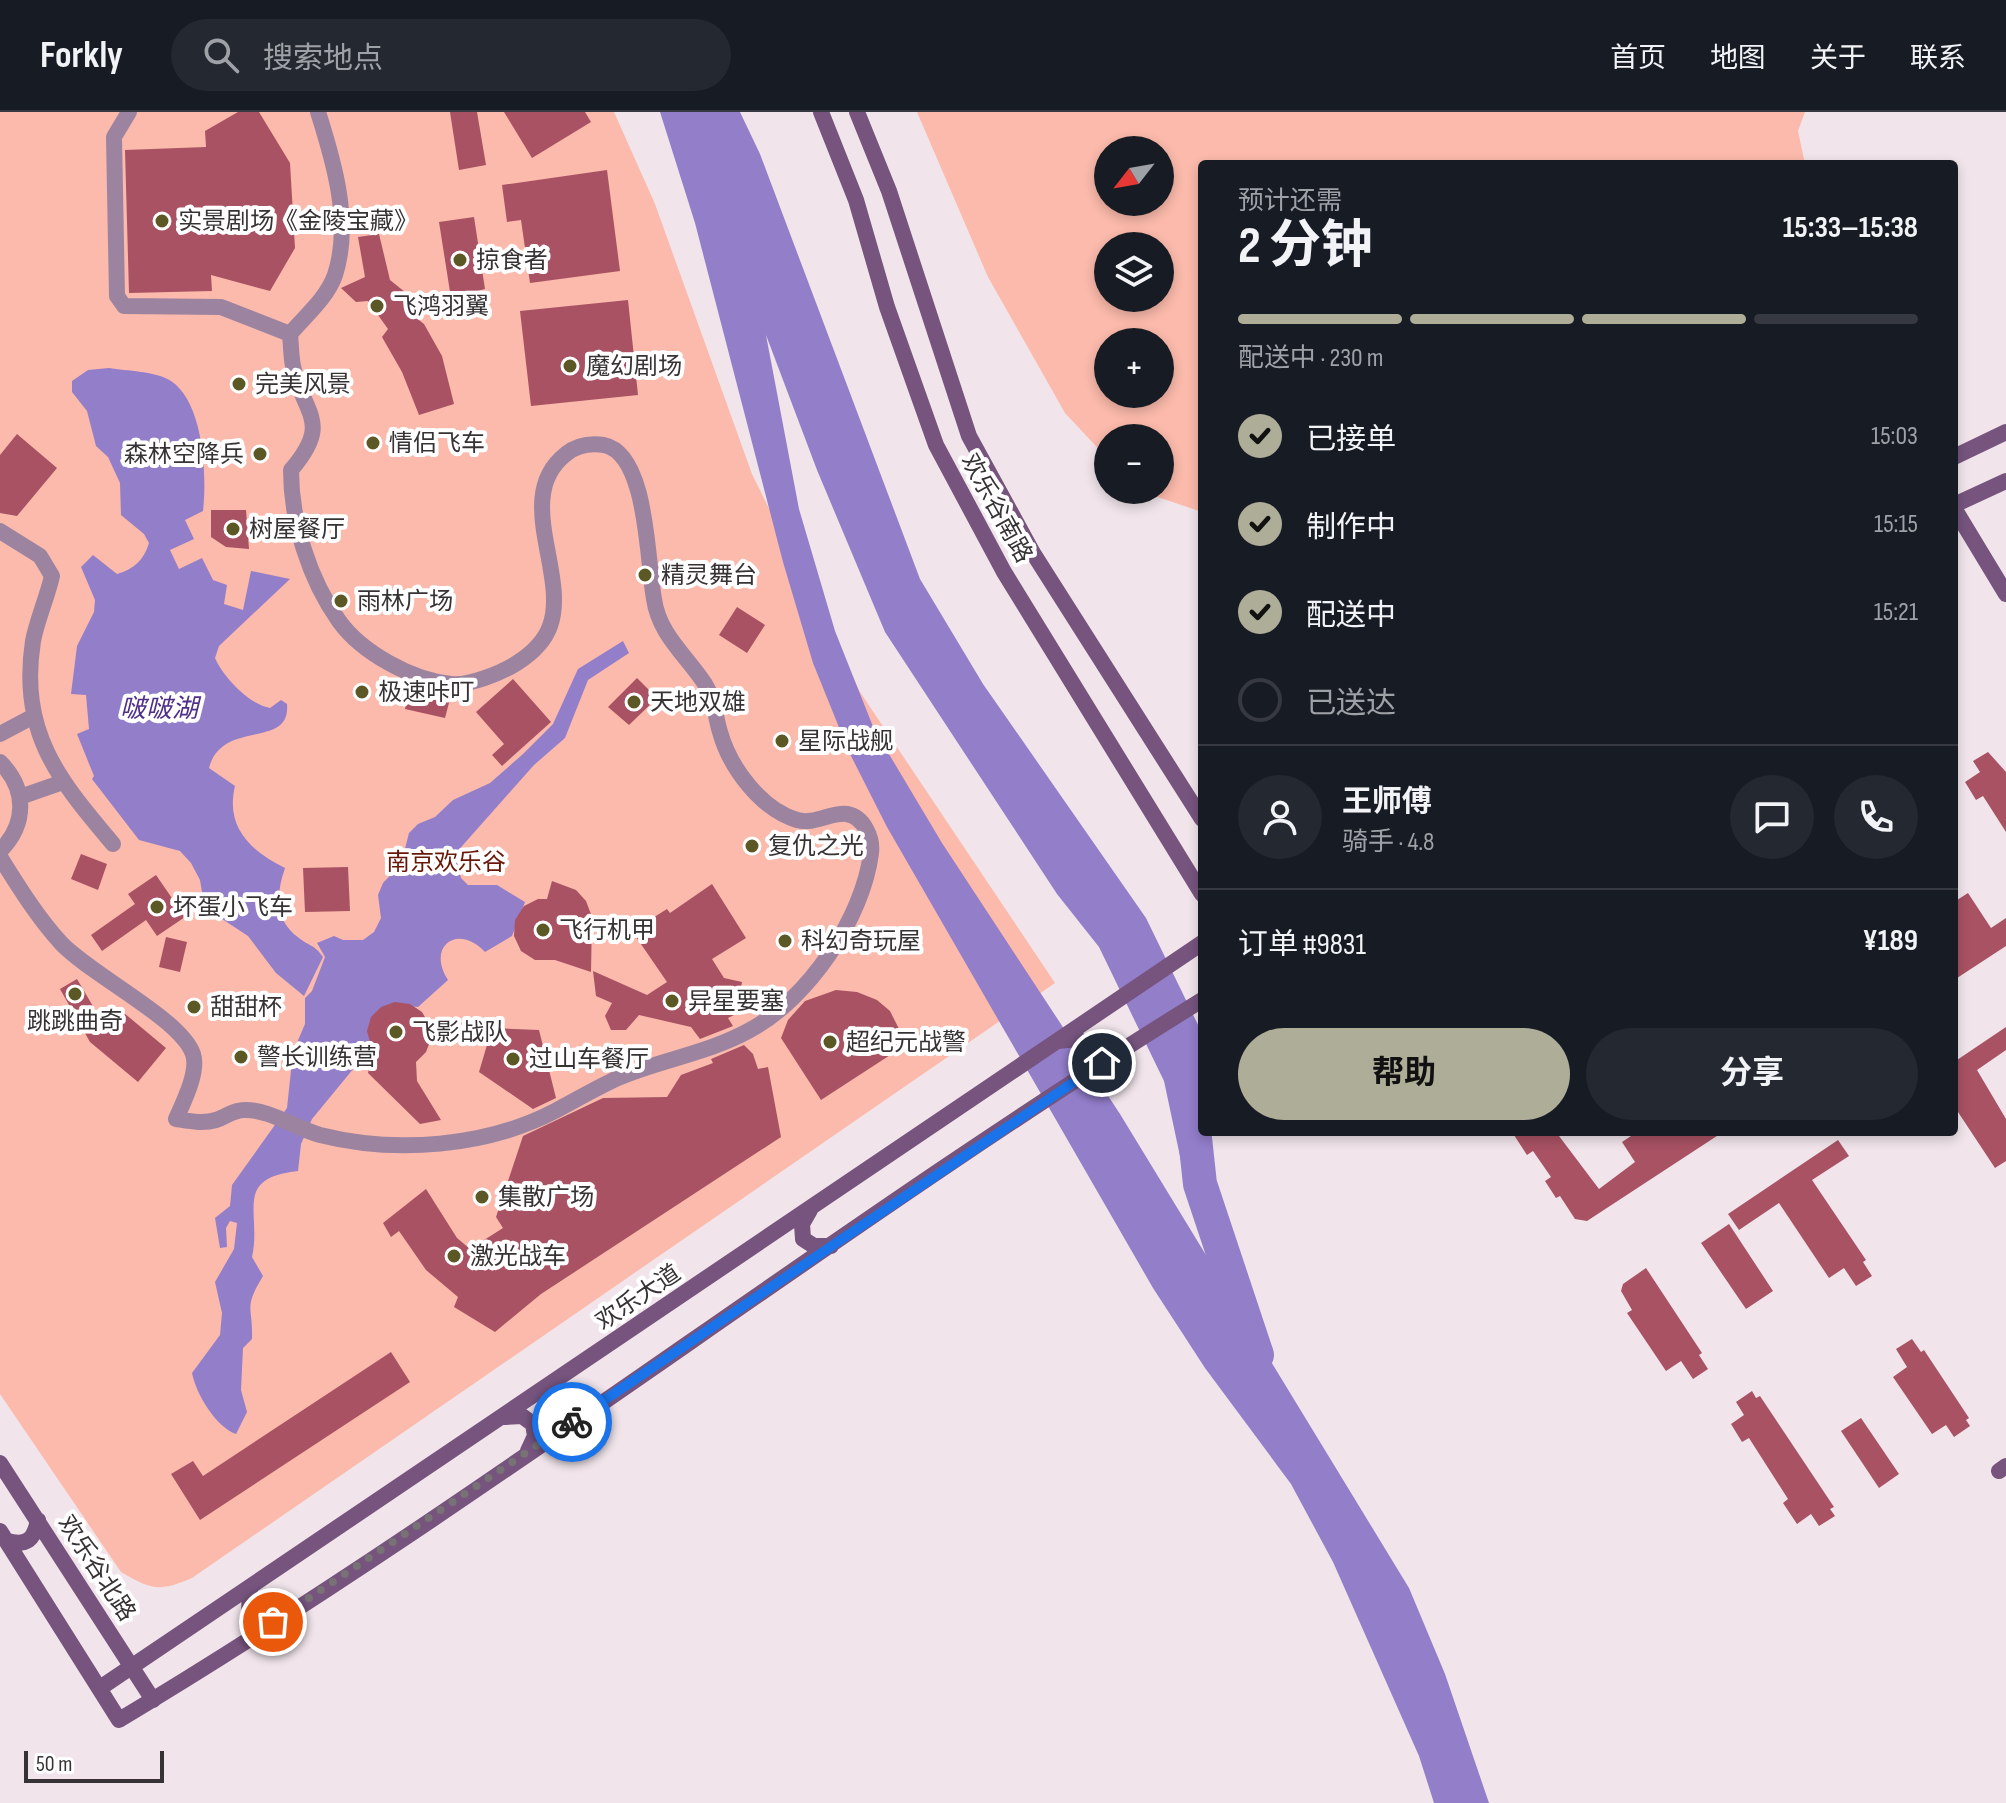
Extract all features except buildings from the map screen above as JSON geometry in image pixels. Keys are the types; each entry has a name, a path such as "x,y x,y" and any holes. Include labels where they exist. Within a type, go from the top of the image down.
{"main road":[{"name":"欢乐谷南路","path":"821,112 856,200 915,389 942,457 1004,572 1198,887"},
{"path":"830,132 836,112"},
{"name":"欢乐谷南路","path":"857,116 889,191 969,436 1033,553 1198,813"},
{"path":"1958,455 2006,432"},
{"path":"1958,505 2006,481"},
{"path":"1958,514 2006,594"},
{"name":"欢乐大道","path":"100,1688 1198,946"},
{"path":"3,1536 119,1720 273,1622 1126,1047 1198,1002"},
{"path":"1055,1041 1077,1039 1089,1046 1091,1059 1077,1080"},
{"path":"810,1208 802,1224 803,1239 814,1246 831,1246"},
{"path":"505,1417 522,1416 533,1424 535,1436 527,1452"},
{"name":"欢乐谷北路","path":"0,1463 153,1700"},
{"path":"3,1536 20,1544 29,1541 38,1520"},
{"path":"250,1589 249,1613 259,1620 273,1622"}],"street":[{"path":"129,112 114,137 117,296 124,306 221,307 290,334"},
{"path":"0,762 10,772 20,797 19,825 0,854 61,943 92,971 165,1022 193,1055 192,1072 176,1119 204,1122 239,1109 267,1115 320,1135 349,1140 451,1143 521,1129 618,1078 756,1028 815,976 841,937 862,891 873,849 870,834 860,822 846,814 800,821 778,810 750,788 732,762 705,685 677,649 655,607 640,494 629,462 608,445 579,445 559,459 542,490 552,600 551,625 534,652 509,668 456,685 420,677 380,657 341,624 315,577 291,505 291,470 310,448 313,421 293,367 290,334 322,298 335,275 342,224 333,161 318,112"},
{"path":"0,531 40,556 52,576 34,639 32,717 63,782 113,844"},
{"path":"0,734 32,717"},
{"path":"20,797 63,782"}],"green space":[{"name":"南京欢乐谷","path":"0,112 614,112 655,204 752,474 860,692 1055,983 192,1578 163,1587 148,1586 121,1572 0,1394"},
{"path":"917,112 1805,112 1798,131 1804,160 1198,160 1198,511 1174,503 1174,424 1094,424 1094,444 1065,413 988,277"}],"water":[{"path":"660,112 740,112 760,154 920,579 983,684 1146,918 1198,1025 1198,1136 1212,1136 1212,1180 1187,1189 1164,1081 1099,947 1057,894 885,632 817,470 766,335 799,509 835,631 874,729 942,843 1120,1114 1409,1588 1445,1674 1489,1803 1434,1803 1419,1756 1333,1562 1291,1484 1205,1368 1153,1288 887,827 849,752 813,663 783,562 695,223"},
{"name":"啵啵湖","path":"109,368 149,373 171,381 182,391 197,423 203,460 203,511 185,520 194,539 170,550 179,569 202,558 213,580 227,585 224,604 243,610 251,571 290,579 219,646 215,658 231,681 254,702 270,708 281,700 287,704 285,718 268,731 227,743 216,753 209,768 235,786 234,814 244,836 261,854 285,868 279,906 285,923 323,957 304,996 276,973 248,936 213,913 203,898 200,880 191,863 180,851 139,840 92,779 94,776 77,734 89,729 86,695 71,694 77,646 94,612 95,600 81,567 93,555 117,574 123,572 141,559 149,543 144,534 121,515 120,483 108,457 96,446 87,411 72,392 72,381 88,370"},
{"path":"623,641 629,653 588,680 565,738 534,765 455,854 461,878 468,885 497,885 525,902 512,936 485,952 465,939 448,942 441,957 448,980 418,1007 393,1005 372,1025 368,1051 312,1119 301,1144 298,1171 264,1181 257,1190 252,1257 263,1276 251,1301 252,1339 243,1348 241,1390 247,1412 236,1434 221,1424 208,1409 192,1373 220,1335 222,1313 215,1282 234,1249 237,1223 230,1221 226,1228 227,1247 220,1248 215,1218 230,1206 232,1185 287,1108 293,1052 305,1024 305,998 312,991 325,957 317,943 334,936 343,940 363,940 374,932 381,918 378,895 383,883 401,864 409,833 418,824 435,817 453,800 490,783 523,754 553,724 578,669"}],"waterway":[{"path":"1195,1138 1200,1184 1257,1355"}],"way so far":[{"path":"273,1622 572,1422"}],"place":[{"name":"实景剧场《金陵宝藏》","path":"162,221"},
{"name":"掠食者","path":"460,260"},
{"name":"飞鸿羽翼","path":"377,306"},
{"name":"魔幻剧场","path":"570,366"},
{"name":"完美风景","path":"239,384"},
{"name":"情侣飞车","path":"373,443"},
{"name":"森林空降兵","path":"260,454"},
{"name":"树屋餐厅","path":"233,529"},
{"name":"精灵舞台","path":"645,575"},
{"name":"雨林广场","path":"341,601"},
{"name":"极速咔叮","path":"362,692"},
{"name":"天地双雄","path":"634,702"},
{"name":"星际战舰","path":"782,741"},
{"name":"复仇之光","path":"752,846"},
{"name":"坏蛋小飞车","path":"157,907"},
{"name":"飞行机甲","path":"543,930"},
{"name":"科幻奇玩屋","path":"785,941"},
{"name":"跳跳曲奇","path":"75,994"},
{"name":"异星要塞","path":"672,1001"},
{"name":"甜甜杯","path":"194,1007"},
{"name":"飞影战队","path":"396,1032"},
{"name":"超纪元战警","path":"830,1042"},
{"name":"警长训练营","path":"241,1057"},
{"name":"过山车餐厅","path":"513,1059"},
{"name":"集散广场","path":"482,1197"},
{"name":"激光战车","path":"454,1256"}],"route":[{"path":"572,1422 1102,1063"}]}
